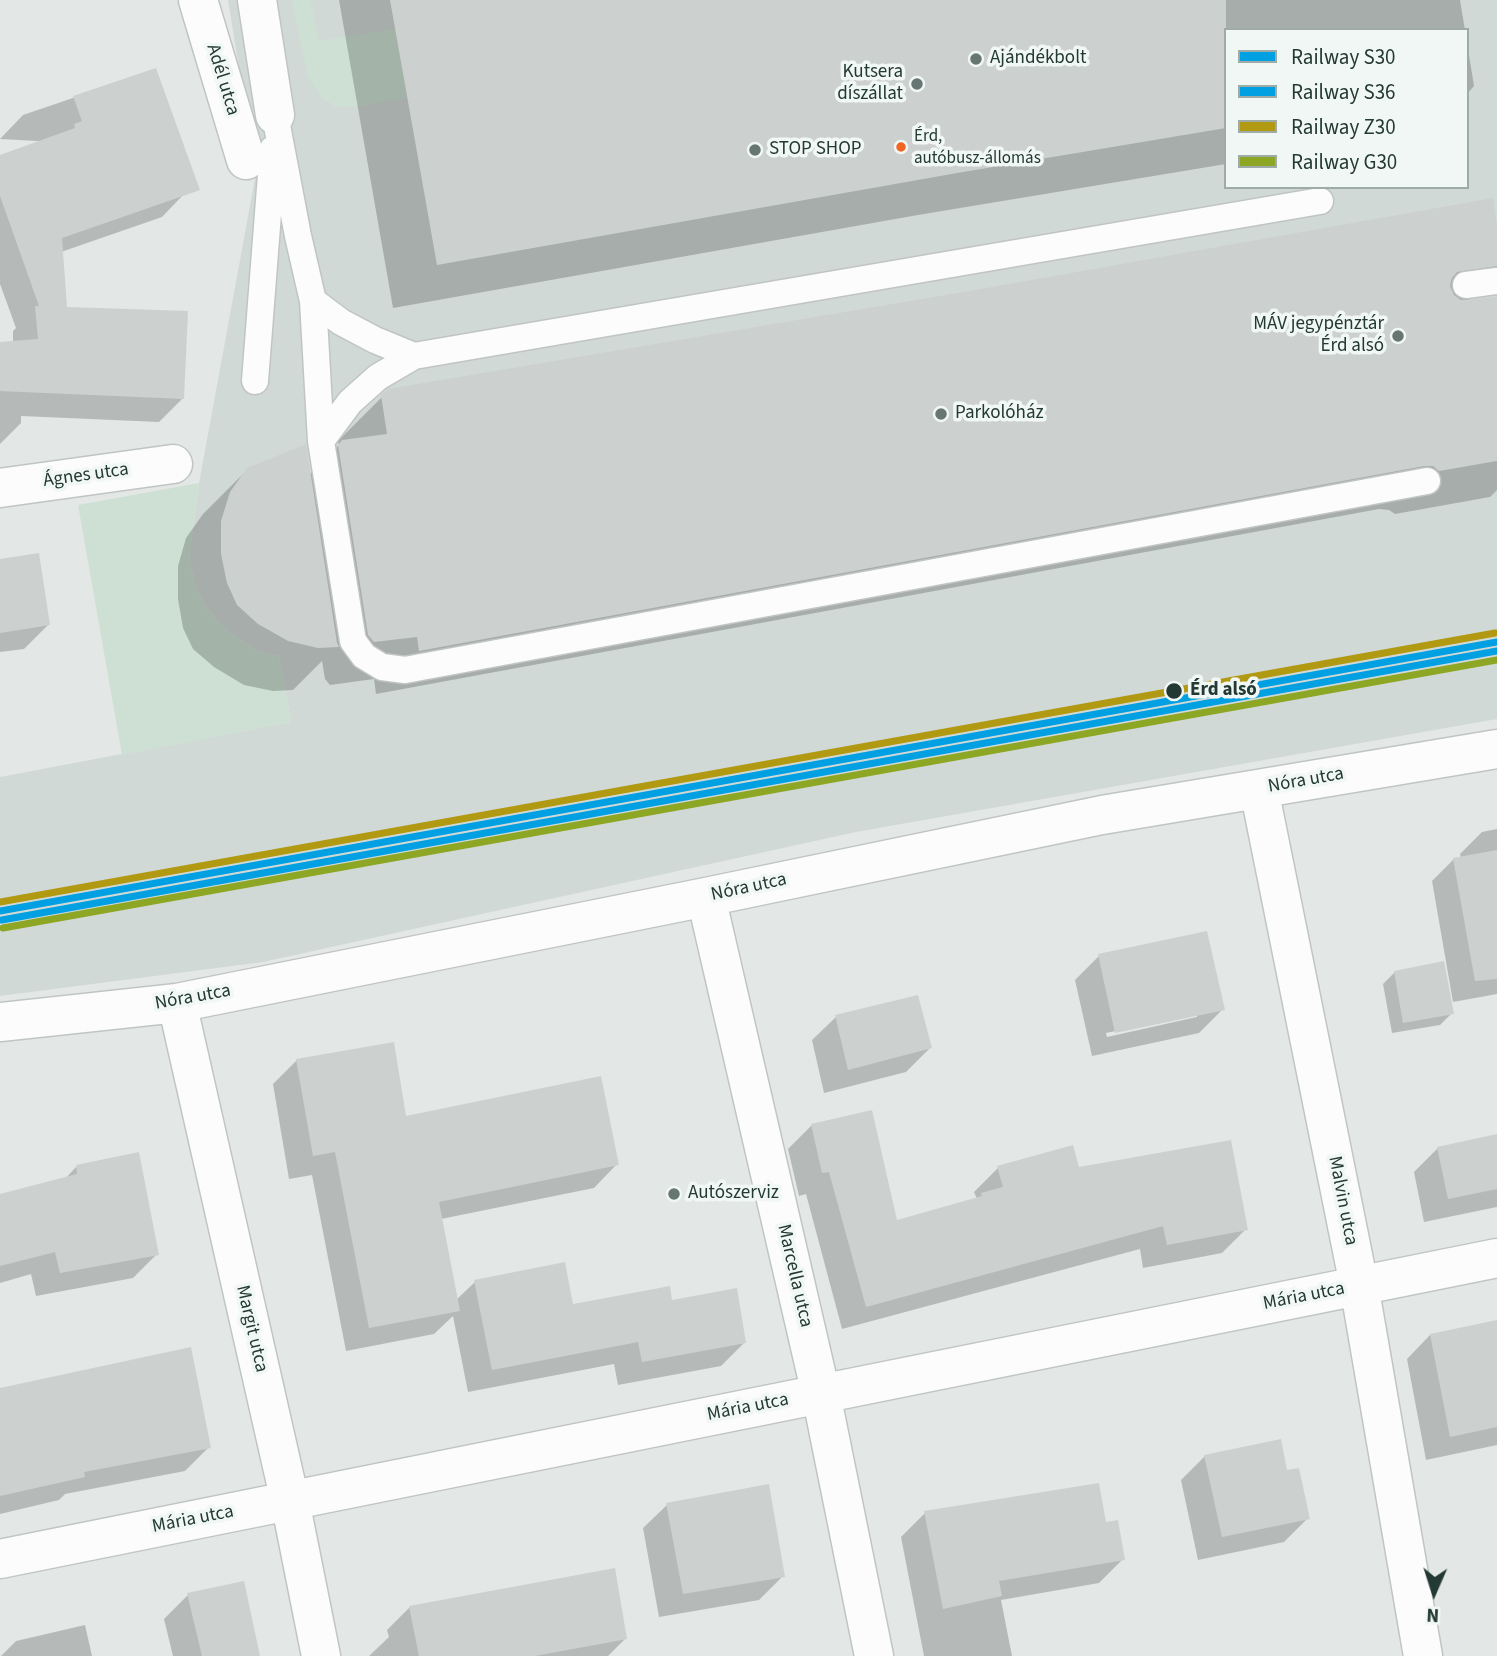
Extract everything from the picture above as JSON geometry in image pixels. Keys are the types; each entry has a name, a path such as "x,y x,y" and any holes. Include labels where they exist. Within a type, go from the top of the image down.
{"street":[{"name":"Adél utca","path":"198,0 246,160"},
{"path":"257,0 275,115"},
{"name":"Ágnes utca","path":"0,488 173,464"},
{"name":"Nóra utca","path":"0,1022 177,1003 1102,815 1497,749"},
{"name":"Malvin utca","path":"1259,789 1359,1286 1423,1656"},
{"name":"Marcella utca","path":"706,897 821,1394 874,1656"},
{"name":"Margit utca","path":"177,1003 290,1501 321,1656"},
{"name":"Mária utca","path":"0,1559 1497,1258"}],"lane":[{"path":"275,115 313,301 321,441 353,641 364,656 382,667 405,670 1427,481"},
{"path":"255,381 275,115"},
{"path":"321,441 350,402 378,377 414,356 1320,201"},
{"path":"1466,285 1497,281"},
{"path":"313,301 341,322 414,356"}],"shaded area":[{"path":"228,0 1497,0 1497,719 856,832 263,962 0,996 0,777 291,722 279,656 259,652 230,633 209,611 196,588 189,558 199,483 256,173"}],"green space":[{"path":"292,0 310,0 319,41 395,29 407,97 357,107 336,107 321,97 308,77"},
{"path":"199,483 189,558 196,588 209,611 230,633 259,652 279,656 291,722 122,755 78,505"}],"building":[{"name":"STOP SHOP","path":"390,0 1226,0 1224,128 437,265"},
{"path":"156,68 200,190 62,238 67,307 188,311 184,399 0,391 0,342 38,339 35,306 39,306 0,196 0,155 75,128 74,124 82,121 73,96"},
{"name":"Parkolóház","path":"1493,198 1497,224 1497,266 1457,272 1450,286 1454,295 1461,300 1497,297 1497,461 1439,471 1433,466 1424,466 419,651 417,637 374,642 368,635 338,445 342,440 387,434 381,395 388,389 975,290"},
{"path":"306,444 339,647 318,648 288,641 258,624 237,605 227,583 221,554 221,521 230,492 247,468"},
{"path":"39,553 50,625 0,633 0,559"},
{"path":"1497,850 1497,979 1475,981 1453,858"},
{"path":"1207,931 1225,1010 1115,1033 1098,954"},
{"path":"1444,961 1454,1014 1403,1023 1394,971"},
{"path":"918,995 932,1048 848,1070 835,1015"},
{"path":"394,1042 406,1116 601,1076 619,1165 439,1202 460,1311 369,1328 335,1152 313,1156 296,1059"},
{"path":"872,1110 897,1220 982,1196 981,1193 1003,1187 997,1166 1073,1145 1079,1167 1231,1140 1248,1230 1167,1245 1163,1226 866,1307 829,1172 822,1173 811,1124"},
{"path":"1497,1134 1497,1189 1448,1199 1437,1147"},
{"path":"139,1152 159,1255 60,1273 55,1252 0,1266 0,1194 77,1174 76,1165"},
{"path":"565,1262 573,1304 670,1286 672,1300 737,1288 746,1343 642,1362 638,1342 492,1370 474,1280"},
{"path":"1497,1320 1497,1427 1450,1437 1430,1334"},
{"path":"191,1347 211,1448 84,1472 85,1477 0,1496 0,1388"},
{"path":"1281,1439 1287,1470 1299,1468 1310,1519 1222,1537 1204,1455"},
{"path":"1099,1483 1106,1522 1118,1520 1125,1560 999,1581 1002,1596 943,1609 924,1511"},
{"path":"769,1484 785,1577 683,1594 666,1503"},
{"path":"615,1568 627,1639 535,1656 419,1656 409,1606"},
{"path":"244,1581 260,1656 202,1656 187,1593"}],"rail line":[{"name":"Z30","path":"0,902 1495,633"},
{"name":"S30","path":"0,911 1497,642"},
{"name":"S36","path":"2,920 1497,651"},
{"name":"G30","path":"3,928 1497,660"}],"place":[{"name":"Ajándékbolt","path":"976,59"},
{"name":"Kutsera díszállat","path":"917,84"},
{"name":"Érd, autóbusz-állomás","path":"901,147"},
{"name":"STOP SHOP","path":"755,150"},
{"name":"MÁV jegypénztár Érd alsó","path":"1398,336"},
{"name":"Parkolóház","path":"941,414"},
{"name":"Érd alsó","path":"1174,691"},
{"name":"Autószerviz","path":"674,1194"}]}
